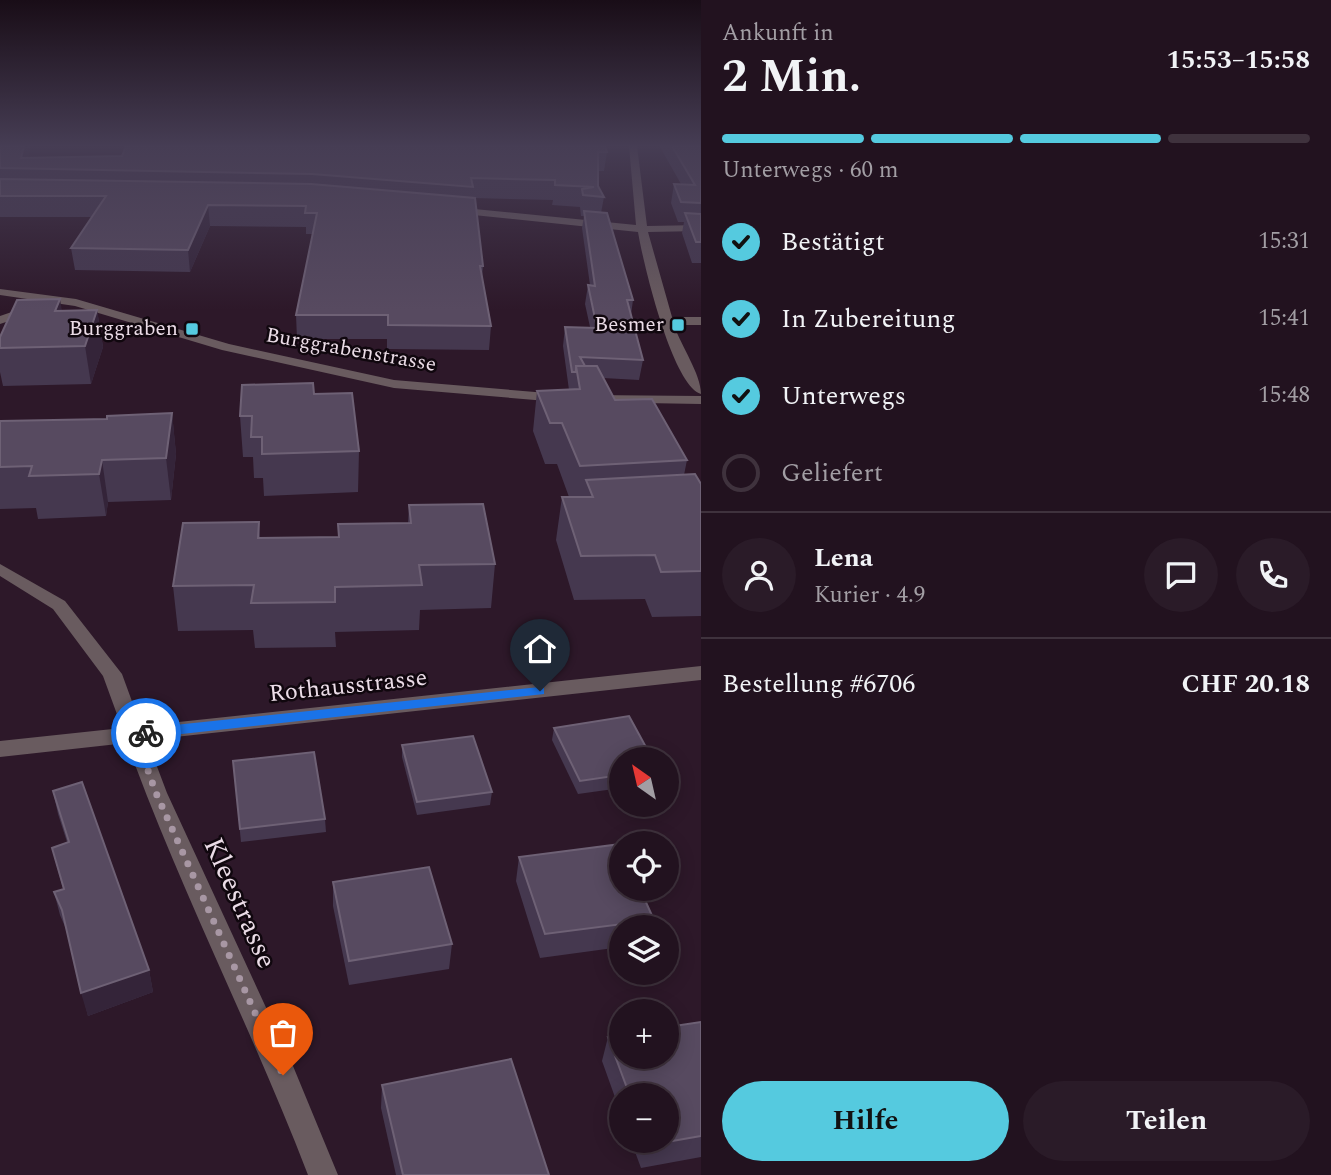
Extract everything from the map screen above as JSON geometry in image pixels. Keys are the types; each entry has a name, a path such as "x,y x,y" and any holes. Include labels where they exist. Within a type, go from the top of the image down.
{"street":[{"path":"639,201 649,267 673,347 688,376 701,390"},
{"path":"445,209 641,229 701,229"},
{"name":"Burggrabenstrasse","path":"0,292 58,299 226,347 394,384 546,398 701,400"},
{"path":"0,320 58,299"},
{"path":"666,321 701,321"},
{"name":"Kleestrasse","path":"0,569 59,605 113,674 156,793 283,1075 323,1175"},
{"name":"Rothausstrasse","path":"0,749 701,673"}],"building":[{"path":"103,201 475,201 483,266 480,266 491,326 388,325 388,315 296,315 317,213 305,213 306,206 208,205 188,250 71,248"},
{"path":"681,201 701,201 701,203"},
{"path":"584,211 607,213 633,300 627,300 643,360 580,357 585,366 576,366 576,372 572,372 565,327 597,328 588,285 595,286"},
{"path":"685,213 701,214 701,242 696,242"},
{"path":"60,299 55,311 97,310 85,346 0,348 0,337 17,300"},
{"path":"576,366 597,366 615,400 652,399 687,460 580,466 562,423 550,423 537,391 580,389"},
{"path":"313,383 314,394 352,393 359,451 262,454 262,437 251,437 252,416 240,416 242,385"},
{"path":"172,413 166,458 102,460 99,474 29,476 32,466 0,467 0,421 107,419 107,416"},
{"path":"695,474 701,484 701,571 661,572 655,555 581,556 562,497 593,497 586,480"},
{"path":"483,504 495,564 419,565 422,585 335,587 335,602 251,603 254,585 173,586 183,523 259,522 258,538 339,537 338,524 411,523 409,505"},
{"path":"629,716 646,747 609,747 609,777 580,781 554,728"},
{"path":"473,736 492,792 417,802 402,745"},
{"path":"314,752 325,819 240,829 233,761"},
{"path":"82,782 149,970 81,993 62,910 54,892 64,889 52,848 69,842 53,791"},
{"path":"609,846 609,901 645,901 652,915 609,915 609,926 545,934 519,857"},
{"path":"429,867 452,944 349,961 333,882"},
{"path":"701,1022 701,1136 679,1140 679,1083 625,1083 620,1069 679,1069 679,1025"},
{"path":"511,1059 549,1175 403,1175 382,1085"}],"way so far":[{"path":"146,733 135,734 156,793 283,1075"}],"place":[{"name":"Besmer","path":"678,325"},
{"name":"Burggraben","path":"192,329"}],"route":[{"path":"146,733 540,691"}]}
